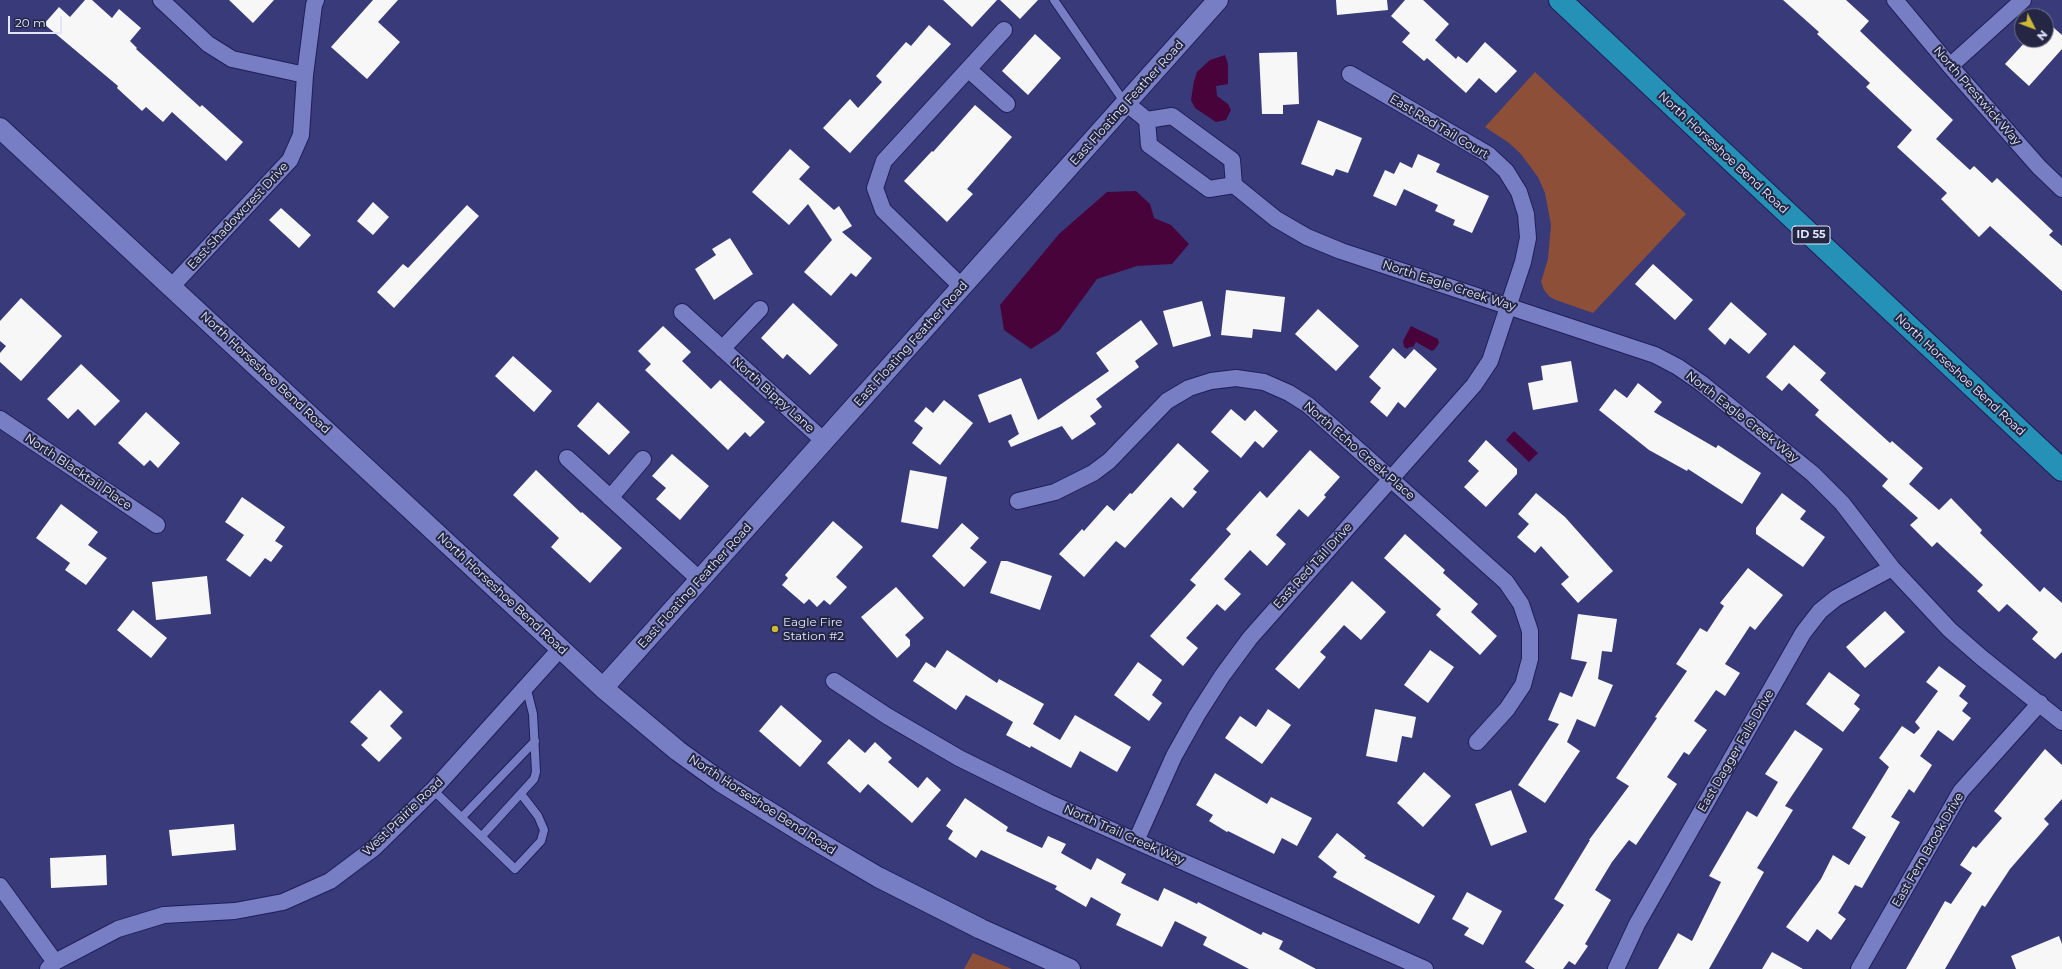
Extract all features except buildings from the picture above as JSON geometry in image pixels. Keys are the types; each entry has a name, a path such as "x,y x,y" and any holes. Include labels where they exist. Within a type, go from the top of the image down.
{"highway":[{"name":"North Horseshoe Bend Road","path":"1560,0 2062,470"}],"street":[{"path":"161,0 208,44 232,59 305,75"},
{"name":"East Shadowcrest Drive","path":"172,286 290,160 301,135 305,75 316,0"},
{"name":"East Floating Feather Road","path":"603,688 1218,0"},
{"name":"North Prestwick Way","path":"1895,0 1950,66 2039,167 2062,189"},
{"path":"1950,66 2023,0"},
{"path":"962,287 883,210 875,188 884,161 1004,30"},
{"path":"968,69 1007,104"},
{"name":"East Red Tail Court","path":"1350,74 1489,155 1506,171 1519,192 1526,214 1528,238 1523,262 1509,306"},
{"path":"1126,103 1147,120 1149,145 1209,189 1234,185 1232,160 1172,116 1147,120"},
{"name":"North Horseshoe Bend Road","path":"0,128 172,286 603,688 684,755 722,782 810,837 878,877 967,922 1070,969"},
{"name":"North Eagle Creek Way","path":"1234,185 1276,219 1307,237 1341,251 1655,355 1678,367 1701,382 1813,474 1842,504 1892,568 1950,630 1982,658 2062,722"},
{"name":"East Red Tail Drive","path":"1136,840 1174,756 1197,715 1222,676 1250,638 1474,385 1490,361 1509,306"},
{"name":"North Bippy Lane","path":"722,349 760,309"},
{"name":"North Bippy Lane","path":"682,312 824,441"},
{"name":"North Echo Creek Place","path":"1018,501 1055,492 1093,473 1109,461 1167,401 1189,388 1211,381 1236,378 1264,382 1289,393 1308,405 1506,582 1521,604 1530,632 1530,659 1522,685 1507,709 1477,742"},
{"name":"North Blacktail Place","path":"0,419 157,525"},
{"path":"567,458 700,580"},
{"path":"610,498 643,459"},
{"name":"East Dagger Falls Drive","path":"1616,969 1637,924 1803,633 1820,611 1836,598 1892,568"},
{"name":"West Prairie Road","path":"52,965 118,929 164,915 235,911 283,902 330,881 374,848 433,790 560,648"},
{"name":"North Trail Creek Way","path":"834,681 887,716 959,758 1048,802 1425,969"},
{"name":"East Fern Brook Drive","path":"1859,969 1961,791 2040,703"},
{"path":"0,886 52,965"}],"lane":[{"path":"1054,0 1126,103"},
{"path":"482,836 534,779 536,772 533,714 526,685"},
{"path":"462,818 535,741"},
{"path":"433,790 515,869 541,841 544,830 538,816 521,794"}],"shaded area":[{"path":"1225,55 1228,64 1228,84 1216,86 1217,96 1228,104 1231,110 1226,120 1216,122 1195,108 1191,100 1197,72 1210,60"},
{"path":"1535,72 1686,214 1593,313 1556,300 1550,297 1544,290 1541,282 1548,259 1551,225 1545,193 1538,177 1520,153 1509,143 1485,127"},
{"path":"1136,191 1150,204 1154,218 1171,225 1189,244 1172,264 1137,266 1097,279 1059,331 1031,349 1004,330 1000,305 1059,234 1107,192"},
{"path":"1411,326 1438,339 1439,343 1435,349 1432,351 1416,342 1413,347 1409,347 1408,349 1404,347 1403,341"},
{"path":"1514,431 1538,453 1529,462 1506,440"},
{"path":"973,953 1012,969 964,969"}],"place":[{"name":"Eagle Fire Station #2","path":"775,629"}]}
